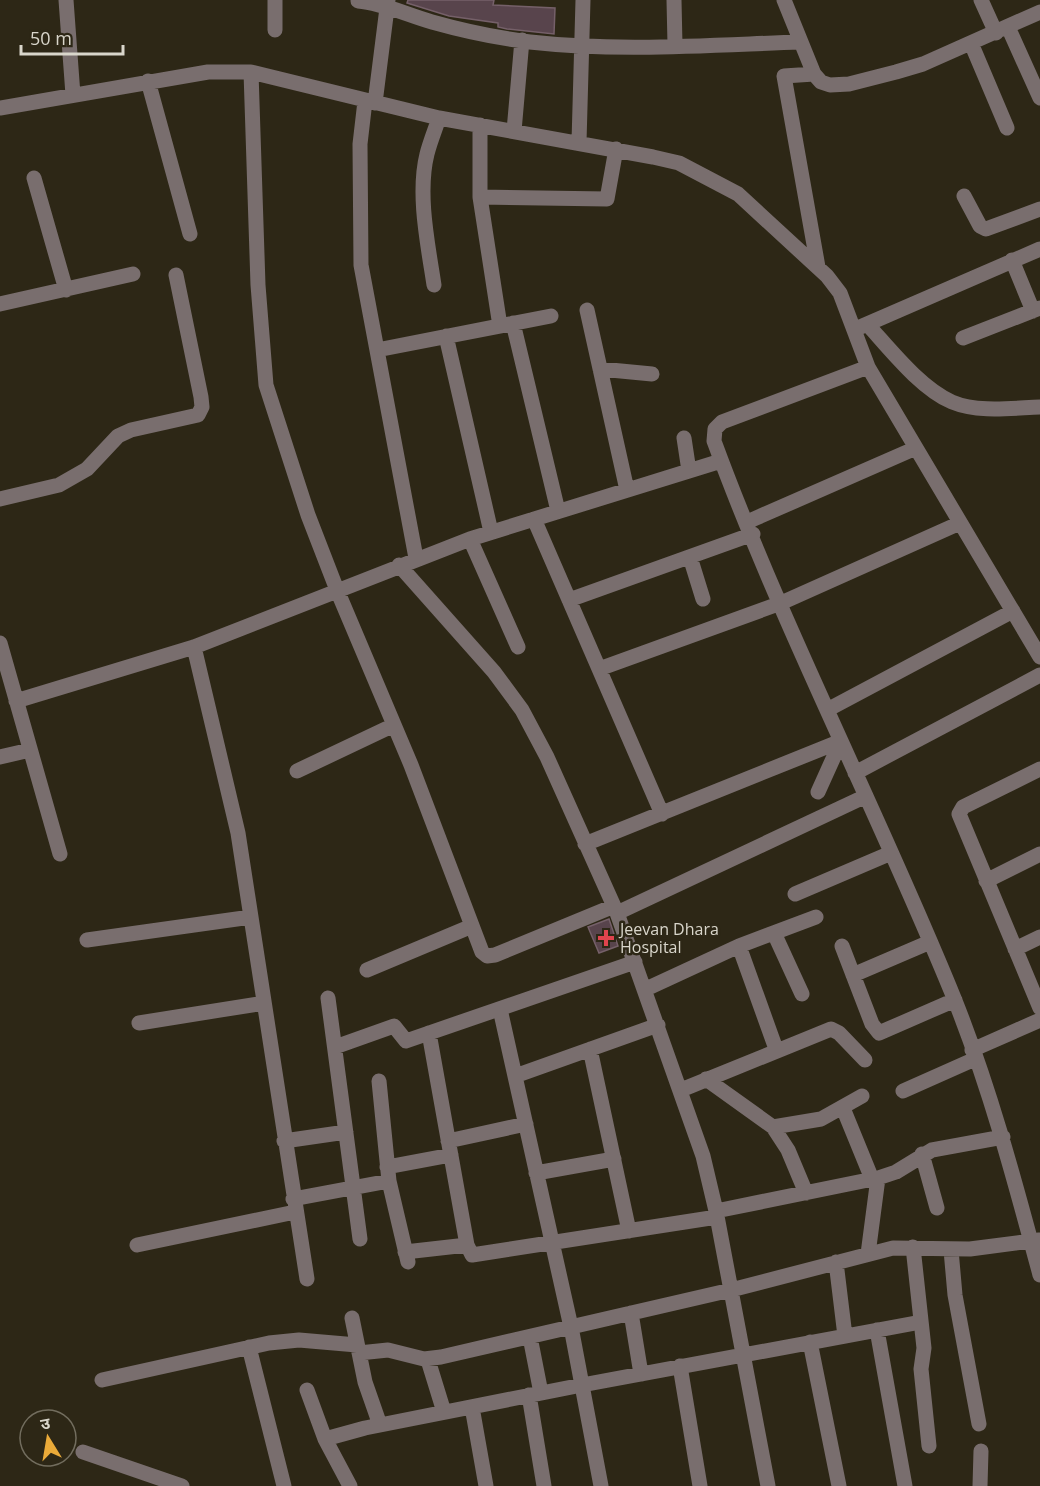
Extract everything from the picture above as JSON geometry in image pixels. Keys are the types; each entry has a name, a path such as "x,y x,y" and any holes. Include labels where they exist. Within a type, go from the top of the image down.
{"street":[{"path":"66,0 73,94"},
{"path":"275,0 275,30"},
{"path":"579,142 583,0"},
{"path":"674,0 675,45"},
{"path":"784,0 814,74 821,82 830,85 849,84 923,64 1040,12"},
{"path":"981,0 1002,30 1040,98"},
{"path":"358,1 387,4 434,22 522,40 581,45 800,42"},
{"path":"387,4 370,102 360,144 361,265 416,558"},
{"path":"514,131 522,40"},
{"path":"971,43 1007,128"},
{"path":"0,108 208,72 251,72 440,118 579,142 679,163 709,176 738,194 818,267 840,293 862,326 904,365 952,402 969,406 1040,407"},
{"path":"251,72 258,285 266,385 337,590 394,725 482,952 487,956 495,955 615,910 866,796"},
{"path":"814,74 784,76 818,267"},
{"path":"148,81 190,234"},
{"path":"434,285 425,207 424,174 427,154 440,118"},
{"path":"480,125 480,197 507,325 558,511"},
{"path":"480,197 607,199 616,149"},
{"path":"33,178 66,290"},
{"path":"964,196 980,226 986,229 1040,209"},
{"path":"862,326 1040,249"},
{"path":"963,338 1036,310 1012,260"},
{"path":"0,304 133,274"},
{"path":"0,499 58,485 87,469 118,436 131,430 198,415 202,407 201,398 176,275"},
{"path":"586,310 627,490"},
{"path":"377,350 551,316"},
{"path":"862,326 868,367 1040,657"},
{"path":"446,336 491,532"},
{"path":"868,367 722,422 715,429 714,441 827,710 955,1000 1003,1137 1036,1241 1040,1275"},
{"path":"600,369 652,374"},
{"path":"684,438 689,471"},
{"path":"569,600 690,557 916,448"},
{"path":"15,701 194,646 416,558 470,539 721,461"},
{"path":"534,519 662,814"},
{"path":"599,669 782,603 960,523"},
{"path":"470,539 518,647"},
{"path":"690,557 703,599"},
{"path":"399,565 494,672 522,710 547,757 615,910 646,989 703,1156 717,1214 768,1486"},
{"path":"827,710 1013,611"},
{"path":"0,643 60,854"},
{"path":"194,646 238,833 307,1280"},
{"path":"855,773 1040,675"},
{"path":"297,771 394,725"},
{"path":"585,844 841,741"},
{"path":"818,792 841,741"},
{"path":"0,758 30,750"},
{"path":"1040,769 963,807 959,814 1015,949 1036,989 1040,1008"},
{"path":"795,894 891,853"},
{"path":"986,881 1040,854"},
{"path":"87,940 251,917"},
{"path":"646,989 739,946 816,917"},
{"path":"367,970 472,926"},
{"path":"774,933 802,994"},
{"path":"1015,949 1040,937"},
{"path":"853,975 930,942"},
{"path":"739,946 776,1049"},
{"path":"842,946 872,1024 879,1033 955,1000"},
{"path":"335,1047 394,1026 406,1041 635,962"},
{"path":"328,998 360,1239"},
{"path":"139,1023 264,1003"},
{"path":"500,1009 571,1327 601,1486"},
{"path":"903,1091 1040,1020"},
{"path":"515,1076 658,1025"},
{"path":"681,1090 776,1049 831,1029 840,1033 865,1060"},
{"path":"429,1033 467,1245 472,1255 478,1256 629,1231 875,1179 896,1172 922,1154 1003,1137"},
{"path":"590,1049 629,1231"},
{"path":"706,1080 773,1127 788,1150 806,1193"},
{"path":"379,1081 388,1174 406,1257 467,1245"},
{"path":"773,1127 821,1119 862,1096"},
{"path":"843,1108 875,1179 868,1254"},
{"path":"137,1245 294,1206 388,1174 450,1148 526,1124"},
{"path":"285,1141 346,1132"},
{"path":"922,1154 937,1208"},
{"path":"536,1173 614,1159"},
{"path":"424,1359 731,1290 868,1254 913,1247 951,1250 1036,1241"},
{"path":"913,1247 924,1348 921,1370 929,1446"},
{"path":"951,1250 955,1295 979,1424"},
{"path":"836,1262 845,1336"},
{"path":"631,1313 641,1374"},
{"path":"352,1318 365,1382 380,1425"},
{"path":"325,1439 380,1425 535,1394 921,1322"},
{"path":"877,1330 904,1485 888,1486"},
{"path":"530,1337 544,1486"},
{"path":"102,1380 249,1347 299,1340 358,1349 388,1350 428,1360 444,1412"},
{"path":"810,1342 839,1486"},
{"path":"249,1347 284,1486"},
{"path":"680,1366 700,1486"},
{"path":"307,1390 325,1439 350,1486"},
{"path":"472,1407 486,1486"},
{"path":"980,1486 981,1451"},
{"path":"83,1452 182,1486"}],"building":[{"path":"408,0 494,0 493,5 555,8 554,34 507,29 498,27 498,23 449,16 407,3"},
{"path":"609,919 618,946 599,953 588,927"}],"place":[{"name":"Jeevan Dhara Hospital","path":"606,938"}]}
